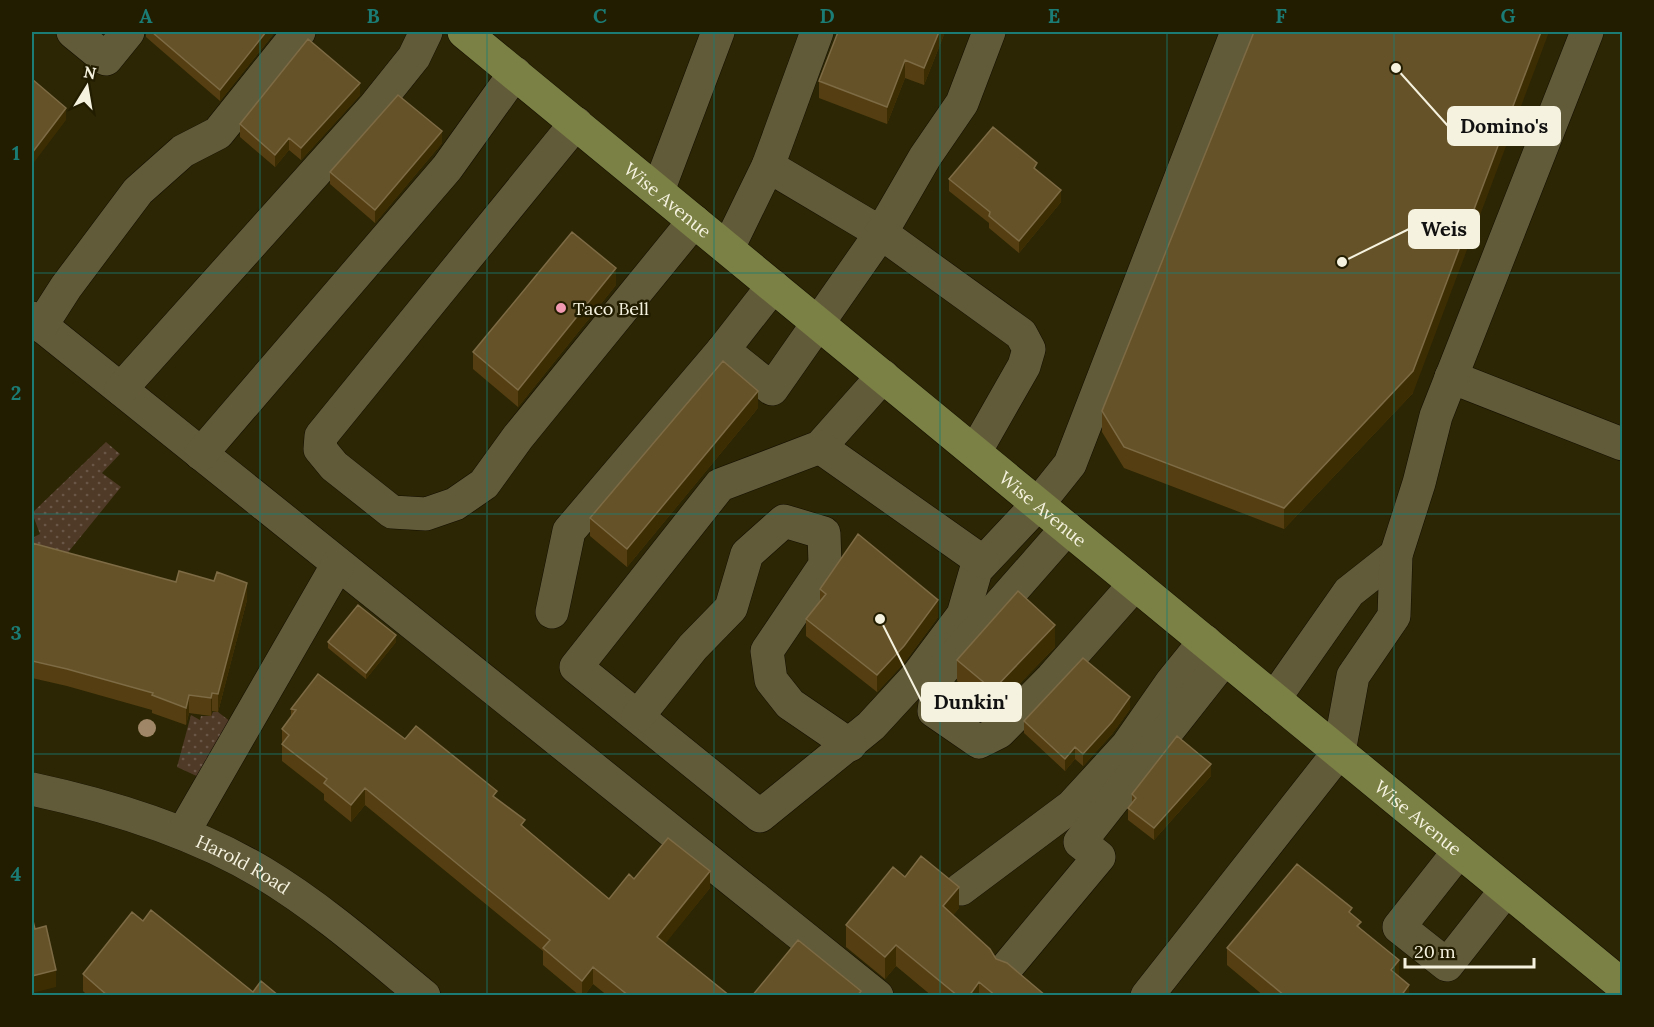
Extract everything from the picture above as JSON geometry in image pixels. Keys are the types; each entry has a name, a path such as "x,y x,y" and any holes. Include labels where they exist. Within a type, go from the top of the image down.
{"main road":[{"name":"Wise Avenue","path":"464,32 1459,851 1615,987"}],"street":[{"path":"73,32 106,59 128,32"},
{"path":"299,32 218,133 183,151 138,191 66,287 36,322 877,996"},
{"path":"121,389 374,107 414,57 426,32"},
{"path":"658,191 718,32"},
{"path":"728,249 768,166 817,32"},
{"path":"723,350 772,389 881,233 925,157 962,103 989,32"},
{"path":"883,376 820,447 720,485 576,667 760,816 850,745 871,726 918,675 963,615 976,570 1038,504 1070,464 1237,32"},
{"path":"1147,996 1339,752 1353,676 1394,616 1396,555 1419,483 1436,416 1587,32"},
{"path":"201,454 447,168 515,73"},
{"path":"576,123 321,436 320,449 334,466 392,512 426,514 455,504 484,484 518,437 694,221"},
{"path":"768,166 881,233 1021,334 1029,349 1024,366 975,452"},
{"path":"552,612 569,531 723,350 773,286"},
{"path":"1451,377 1623,444"},
{"path":"820,447 983,562"},
{"path":"638,716 693,647 730,608 747,554 784,521 824,533 825,565 766,651 771,680 790,704 850,745"},
{"path":"1067,528 939,674 934,711 979,742 999,732 1052,678 1135,584"},
{"path":"1274,699 1349,592 1396,555"},
{"path":"183,833 338,564"},
{"path":"961,889 1072,806 1126,747 1171,683 1215,650"},
{"path":"1008,966 1099,857 1080,842 1215,650"},
{"name":"Harold Road","path":"32,789 69,797 183,833 263,873 342,928 424,996"},
{"path":"1459,851 1399,927 1447,964 1506,890"}],"shaded area":[{"path":"106,442 120,454 102,473 121,487 57,566 32,564 32,538 40,534 32,513"},
{"path":"213,712 218,712 231,722 201,778 177,767 191,715 200,720 201,716 211,716"}],"building":[{"path":"152,32 266,32 220,90"},
{"path":"838,32 939,32 924,68 905,60 887,107 819,81"},
{"path":"1254,32 1541,32 1413,371 1284,508 1124,447 1102,411"},
{"path":"308,39 360,83 301,148 289,138 275,155 240,124"},
{"path":"32,79 66,108 32,153"},
{"path":"398,95 442,131 375,210 330,172"},
{"path":"993,127 1037,163 1034,168 1061,190 1019,241 989,216 990,212 949,179"},
{"name":"Taco Bell","path":"572,232 616,268 518,390 473,352"},
{"path":"723,361 758,391 627,549 590,518"},
{"path":"858,534 938,600 904,646 877,675 806,619 826,594 820,589"},
{"path":"32,543 176,582 179,571 214,581 217,572 247,583 218,694 212,693 211,698 189,695 186,708 152,695 153,693 32,661"},
{"path":"1018,591 1055,625 993,690 957,660"},
{"path":"358,605 396,635 366,673 328,642"},
{"path":"1083,658 1130,697 1112,722 1083,754 1075,747 1065,759 1024,721"},
{"path":"318,674 405,739 416,726 497,791 493,796 525,820 521,825 609,899 629,874 634,879 668,838 710,871 657,937 730,996 629,996 593,967 582,981 543,948 550,940 365,788 351,805 324,783 327,779 282,744 289,735 282,729 296,710 291,709"},
{"path":"1177,736 1211,764 1154,828 1128,808 1136,798 1132,794"},
{"path":"921,856 959,887 943,906 990,949 996,959 1007,963 1046,996 996,996 979,982 969,996 958,996 896,945 885,957 846,925 893,867 905,877"},
{"path":"1297,864 1352,908 1349,912 1361,922 1357,926 1399,960 1391,970 1409,985 1401,996 1285,996 1227,948"},
{"path":"151,910 253,992 261,981 279,996 108,996 83,974 132,912 143,921"},
{"path":"32,917 35,929 46,926 56,970 32,976"},
{"path":"798,940 861,991 857,996 752,996"}],"place":[{"name":"Domino's","path":"1396,68"},
{"name":"Weis","path":"1342,262"},
{"name":"Taco Bell","path":"561,308"},
{"name":"Dunkin'","path":"880,619"}]}
